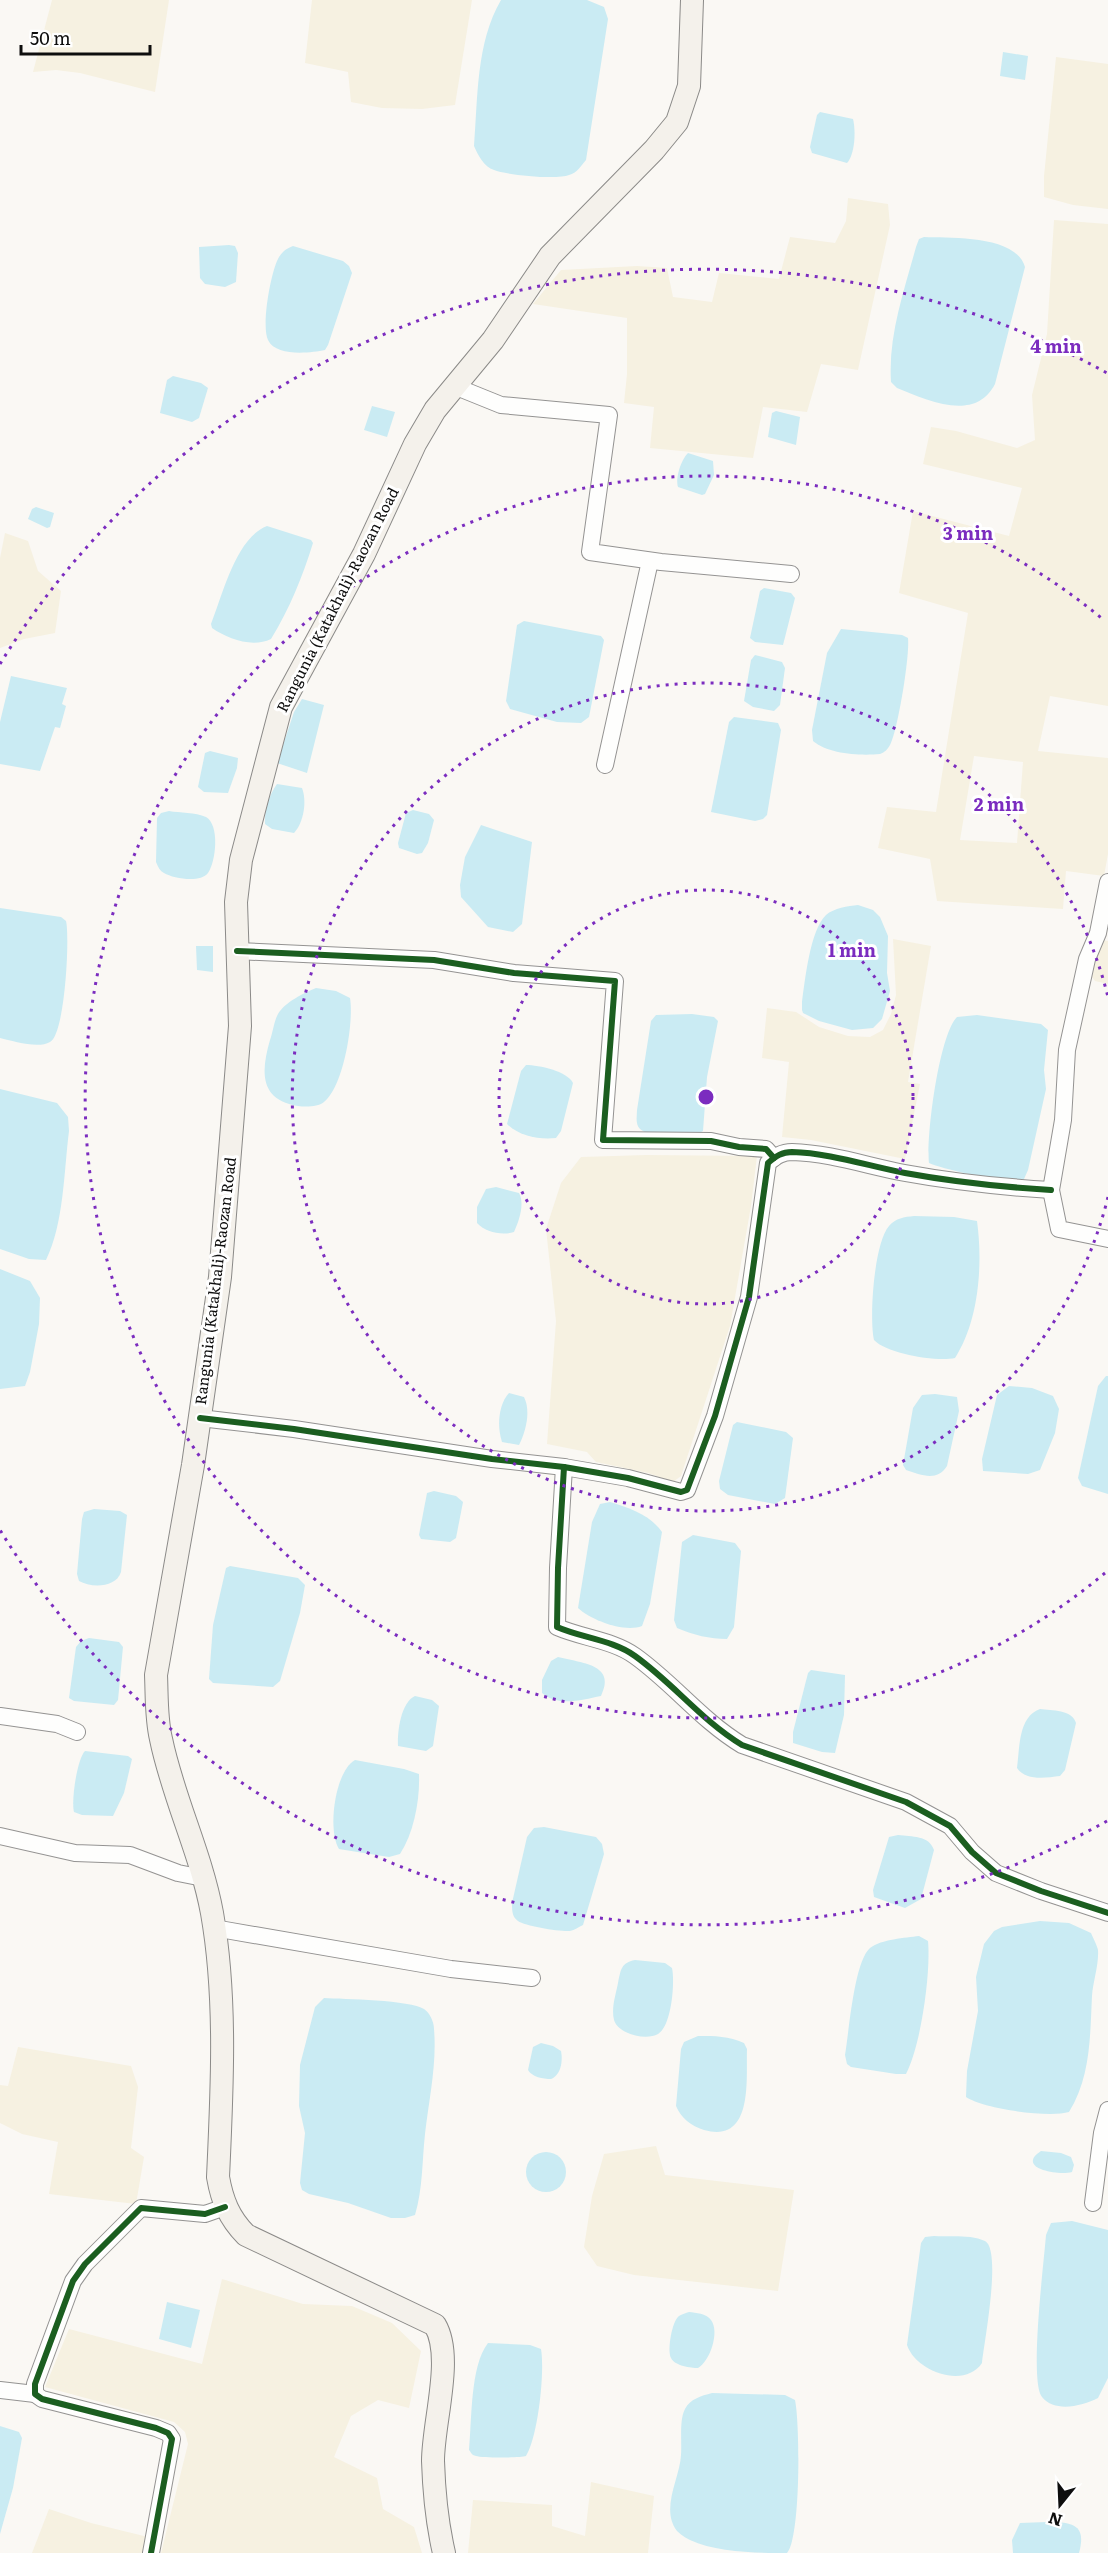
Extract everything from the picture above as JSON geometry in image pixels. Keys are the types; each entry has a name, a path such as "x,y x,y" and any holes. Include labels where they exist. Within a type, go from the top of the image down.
{"main road":[{"name":"Rangunia (Katakhali)-Raozan Road","path":"444,2553 437,2511 433,2460 444,2344 435,2325 258,2243 238,2228 225,2207 218,2177 221,2049 218,1962 214,1928 203,1878 160,1738 156,1675 200,1418 220,1277 228,1200 240,1026 236,902 241,860 281,707 364,554 415,444 435,410 493,340 550,256 654,150 677,122 689,86 692,0"}],"street":[{"path":"454,386 501,405 609,415 590,552 650,561 791,574"},
{"path":"606,765 650,561"},
{"path":"1108,882 1103,934 1087,959 1067,1050 1063,1120 1051,1190 1059,1228 1108,1239"},
{"path":"237,951 434,960 514,973 615,981 603,1140 711,1141 739,1147 766,1149 774,1158"},
{"path":"200,1418 564,1467 628,1478 681,1492 687,1490 715,1416 749,1297 768,1163 774,1158 782,1153 793,1152 957,1182 1051,1190"},
{"path":"564,1467 557,1627 609,1644 633,1655 676,1689 717,1730 742,1745 906,1802 950,1826 972,1852 996,1873 1041,1891 1108,1913"},
{"path":"0,1716 57,1724 77,1732"},
{"path":"0,1836 75,1852 129,1855 178,1873 203,1878"},
{"path":"214,1928 451,1969 532,1978"},
{"path":"1093,2203 1102,2133 1108,2110"},
{"path":"35,2394 35,2384 73,2281 85,2264 141,2208 205,2214 225,2207"},
{"path":"0,2390 35,2394 42,2399 168,2433 172,2439 171,2448 151,2553"}],"shaded area":[{"path":"52,0 169,0 155,92 80,73 56,70 33,72"},
{"path":"312,0 472,0 455,105 422,109 382,108 351,102 348,72 305,63"},
{"path":"1056,57 1108,64 1108,209 1073,205 1044,197"},
{"path":"848,198 888,204 890,225 858,370 821,364 807,412 763,407 753,458 650,448 654,407 624,403 627,374 627,318 533,304 561,270 637,266 667,268 673,297 712,302 719,273 779,279 790,237 835,243 846,221"},
{"path":"1054,220 1108,224 1108,706 1050,696 1038,751 1108,758 1108,854 1104,876 1066,871 1063,909 937,901 930,859 878,848 887,807 936,812 968,613 899,593 913,511 1009,536 1022,488 923,464 931,427 956,431 1017,448 1035,440 1032,395 1047,334","holes":["974,756 1023,762 1017,843 960,840"]},
{"path":"5,533 28,541 38,571 61,591 55,633 24,639 0,648 0,558"},
{"path":"893,939 931,946 908,1082 920,1084 905,1159 811,1140 782,1137 789,1062 762,1058 767,1008 796,1012 819,1027 848,1036 870,1037 883,1030 891,1014 896,995"},
{"path":"1102,940 1108,941 1108,984 1095,981 1092,977 1097,948"},
{"path":"757,1156 751,1206 730,1326 681,1476 673,1482 648,1473 596,1462 587,1452 547,1444 556,1321 546,1229 561,1183 581,1157"},
{"path":"18,2047 131,2066 138,2087 131,2148 144,2157 136,2204 49,2194 58,2142 22,2134 0,2123 0,2085 8,2086"},
{"path":"656,2146 665,2175 794,2190 778,2291 634,2275 597,2266 584,2247 592,2196 604,2154"},
{"path":"222,2279 303,2304 352,2306 392,2323 421,2351 409,2408 378,2400 351,2416 334,2457 377,2478 383,2509 414,2527 422,2553 161,2553 188,2444 185,2432 174,2422 45,2387 69,2329 202,2364"},
{"path":"591,2482 654,2496 648,2553 468,2553 473,2500 552,2505 552,2526 585,2536"},
{"path":"49,2509 91,2523 148,2537 144,2553 32,2553"}],"water":[{"path":"501,0 587,0 604,7 608,19 586,160 572,174 543,177 500,172 484,163 474,146 483,52 487,34"},
{"path":"1003,52 1028,56 1025,80 1000,76"},
{"path":"820,112 853,119 854,142 852,154 847,163 812,153 810,147 817,115"},
{"path":"924,237 965,238 996,244 1009,249 1019,257 1025,267 995,384 986,396 975,403 963,406 936,402 897,388 891,382 894,331 916,247 919,239"},
{"path":"235,246 238,253 236,282 225,287 205,284 200,278 199,247"},
{"path":"293,246 343,261 352,273 325,350 294,353 278,349 268,340 266,311 273,273 280,255"},
{"path":"173,376 201,383 208,388 199,418 192,422 160,413 167,380"},
{"path":"372,406 395,412 387,437 364,430"},
{"path":"776,411 800,417 796,445 768,437 772,413"},
{"path":"688,453 713,461 714,475 705,494 678,487 679,469"},
{"path":"36,507 54,513 50,527 47,528 28,519 32,509"},
{"path":"267,526 311,540 313,543 295,592 271,639 256,643 240,641 218,632 212,628 211,624 239,554 256,532"},
{"path":"764,588 791,593 795,598 783,645 755,642 750,638 760,591"},
{"path":"524,621 601,636 604,640 589,717 581,723 557,722 510,709 506,701 517,625"},
{"path":"841,629 902,635 908,638 900,709 890,745 880,754 845,753 827,749 813,741 812,730 827,653"},
{"path":"755,655 782,662 785,668 780,705 774,711 753,707 744,701 751,660"},
{"path":"11,676 67,688 62,704 66,706 60,728 55,727 40,771 0,764 0,722"},
{"path":"302,699 324,705 307,773 277,763 294,712"},
{"path":"734,717 778,723 781,730 767,815 755,821 711,812 729,722"},
{"path":"210,751 238,758 228,793 204,792 198,787 205,753"},
{"path":"277,784 302,788 304,811 294,833 272,829 265,824 268,803"},
{"path":"413,810 429,814 434,820 428,843 422,853 417,854 399,848 398,843 406,813"},
{"path":"169,811 197,814 210,821 215,835 215,853 211,868 205,876 194,879 174,877 164,873 158,867 156,862 157,818 161,813"},
{"path":"481,825 532,842 522,924 513,932 488,927 461,897 460,885 465,857"},
{"path":"858,905 873,910 880,917 888,936 887,973 890,991 882,1019 873,1028 852,1030 819,1021 803,1013 802,1002 809,956 820,922 833,911"},
{"path":"0,908 61,917 66,921 67,964 63,1005 55,1035 50,1042 45,1044 25,1044 0,1038"},
{"path":"196,946 213,946 213,972 197,970"},
{"path":"316,988 336,991 350,998 349,1037 342,1068 331,1094 319,1105 298,1106 285,1103 270,1091 266,1082 265,1063 278,1014 290,1002"},
{"path":"692,1014 714,1017 718,1021 707,1077 703,1131 697,1134 676,1135 645,1132 637,1125 637,1110 651,1021 656,1015"},
{"path":"977,1015 1041,1024 1048,1030 1044,1070 1046,1089 1024,1179 991,1178 929,1163 935,1087 945,1044 957,1017"},
{"path":"526,1065 559,1072 573,1083 561,1131 556,1138 530,1136 517,1132 507,1124 521,1071"},
{"path":"0,1089 57,1103 68,1117 69,1131 60,1214 46,1260 29,1259 0,1249"},
{"path":"496,1187 519,1193 521,1197 519,1218 514,1232 504,1234 494,1232 484,1229 477,1223 477,1207 486,1189"},
{"path":"914,1216 954,1217 977,1221 979,1273 977,1292 969,1327 955,1358 937,1359 913,1356 880,1345 874,1340 872,1315 874,1281 884,1235 894,1221"},
{"path":"0,1269 30,1281 40,1298 39,1324 25,1386 0,1389"},
{"path":"1108,1376 1108,1494 1082,1486 1078,1478 1098,1386"},
{"path":"1009,1386 1032,1388 1053,1396 1059,1409 1055,1433 1040,1470 1028,1474 983,1471 982,1459 997,1395"},
{"path":"509,1393 524,1397 527,1408 527,1421 519,1445 502,1442 500,1436 501,1410"},
{"path":"922,1395 957,1397 959,1411 947,1466 938,1474 928,1476 906,1470 903,1465 913,1408"},
{"path":"737,1422 786,1432 793,1438 785,1498 775,1504 728,1495 720,1489 719,1481 733,1425"},
{"path":"434,1491 456,1496 463,1502 456,1538 450,1542 421,1539 419,1535 427,1493"},
{"path":"610,1502 646,1517 662,1532 650,1604 642,1626 635,1628 608,1624 591,1617 578,1608 592,1522 600,1504"},
{"path":"94,1509 120,1511 127,1515 121,1572 114,1581 103,1585 90,1585 79,1581 77,1574 82,1519 84,1512"},
{"path":"693,1535 735,1543 741,1551 734,1627 727,1639 696,1635 677,1628 674,1620 682,1542"},
{"path":"230,1566 298,1578 305,1585 300,1613 280,1681 273,1687 213,1683 209,1679 213,1625 226,1568"},
{"path":"89,1638 119,1642 123,1647 118,1700 114,1705 74,1701 69,1698 76,1647 81,1641"},
{"path":"558,1657 586,1664 600,1671 605,1685 601,1696 563,1701 542,1693 542,1680 551,1661"},
{"path":"811,1670 845,1675 844,1715 835,1753 822,1752 793,1743 793,1732 808,1673"},
{"path":"415,1696 432,1700 439,1706 433,1746 426,1751 398,1746 399,1726 403,1711 410,1699"},
{"path":"1040,1709 1066,1713 1074,1718 1076,1723 1065,1770 1060,1776 1031,1777 1017,1768 1024,1726 1033,1713"},
{"path":"85,1751 128,1756 132,1759 124,1793 113,1816 82,1815 74,1812 75,1780 79,1762"},
{"path":"355,1760 419,1774 415,1816 400,1854 389,1857 339,1849 334,1829 335,1802 342,1776"},
{"path":"544,1827 596,1837 602,1844 604,1854 583,1925 572,1931 551,1930 528,1925 518,1921 513,1913 512,1903 527,1837 534,1828"},
{"path":"898,1835 924,1839 932,1845 934,1850 921,1899 905,1908 874,1897 873,1890 889,1837"},
{"path":"1040,1921 1069,1923 1091,1933 1098,1950 1090,2041 1082,2085 1069,2112 1060,2114 1001,2109 966,2097 967,2071 978,2011 976,1977 984,1944 994,1931 1002,1927"},
{"path":"919,1936 928,1941 928,1971 920,2028 906,2074 851,2067 847,2064 845,2055 856,1982 864,1956 875,1945 894,1939"},
{"path":"635,1960 665,1963 672,1968 673,1992 667,2022 658,2034 653,2036 633,2035 621,2029 614,2020 613,2006 621,1970 624,1965"},
{"path":"324,1998 376,2000 417,2006 428,2013 432,2021 435,2042 434,2068 421,2185 415,2215 391,2218 302,2190 300,2183 305,2133 299,2106 300,2065 315,2007"},
{"path":"698,2036 733,2039 744,2043 747,2049 744,2106 732,2127 720,2132 695,2126 684,2118 676,2106 681,2049 684,2042"},
{"path":"541,2043 561,2051 560,2067 551,2079 535,2076 528,2070 533,2047"},
{"path":"1041,2151 1061,2153 1071,2157 1074,2165 1072,2172 1049,2172 1036,2166 1033,2162 1034,2157"},
{"path":"546,2152 554,2153 560,2158 565,2164 565,2180 560,2186 554,2191 546,2192 538,2191 532,2186 527,2180 526,2172 527,2164 532,2158 538,2153"},
{"path":"1072,2221 1108,2230 1108,2378 1098,2398 1077,2405 1061,2406 1047,2402 1038,2387 1038,2320 1046,2235 1051,2223"},
{"path":"925,2237 973,2237 985,2241 990,2248 992,2278 982,2363 974,2371 964,2375 953,2376 930,2369 912,2355 907,2345 921,2243"},
{"path":"167,2302 200,2310 191,2348 159,2339"},
{"path":"689,2312 706,2316 714,2325 714,2339 710,2353 698,2368 679,2365 673,2361 670,2354 672,2329 676,2319"},
{"path":"488,2343 530,2345 541,2349 540,2404 534,2434 526,2456 480,2457 473,2455 469,2450 475,2379 482,2353"},
{"path":"712,2393 785,2395 795,2400 798,2454 797,2504 792,2543 787,2553 744,2552 713,2548 687,2538 677,2531 672,2522 670,2513 672,2493 680,2464 683,2414 693,2400"},
{"path":"0,2426 19,2432 22,2438 13,2488 0,2534"},
{"path":"1020,2523 1070,2524 1079,2530 1081,2543 1079,2553 1013,2553 1012,2540"}],"cycle path":[{"path":"237,951 434,960 514,973 615,981 603,1140 711,1141 739,1147 766,1149 774,1158"},
{"path":"200,1418 564,1467 628,1478 681,1492 687,1490 715,1416 749,1297 768,1163 785,1153 806,1153 942,1179 1051,1190"},
{"path":"564,1467 557,1627 617,1646 635,1656 713,1724 742,1745 906,1802 950,1826 972,1852 996,1873 1041,1891 1108,1913"},
{"path":"151,2553 172,2439 168,2433 42,2399 35,2394 35,2384 73,2281 85,2264 141,2208 205,2214 225,2207"}]}
